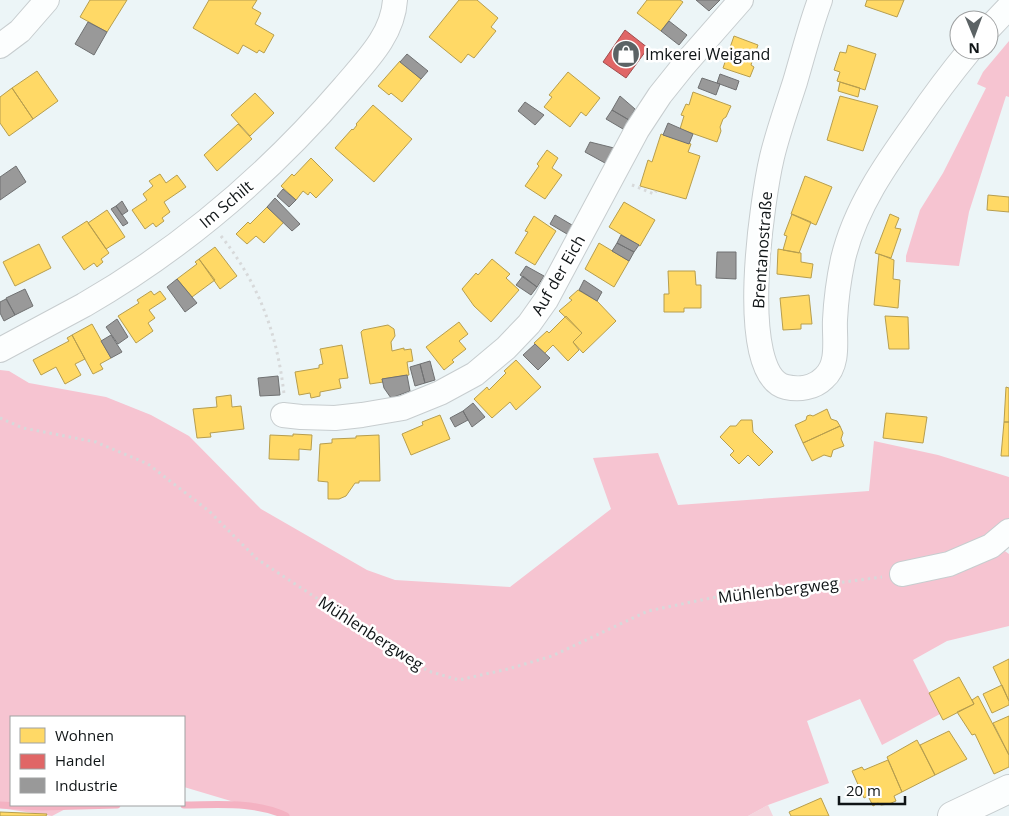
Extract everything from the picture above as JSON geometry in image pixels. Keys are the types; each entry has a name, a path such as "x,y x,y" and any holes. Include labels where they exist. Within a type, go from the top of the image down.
{"main road":[{"path":"952,816 1009,789"}],"street":[{"path":"0,46 20,31 48,0"},
{"name":"Im Schilt","path":"0,350 85,304 155,259 237,197 323,112 363,64 381,40 391,21 395,0"},
{"name":"Auf der Eich","path":"283,415 335,418 403,408 440,393 475,374 506,348 529,324 546,300 637,130 660,95 741,0"},
{"name":"Brentanostraße","path":"825,3 772,157 760,231 757,290 758,340 763,360 769,372 780,386 794,389 810,387 825,378 833,365 836,350 835,320 838,293 843,259 850,235 875,182 900,144 961,60"},
{"path":"999,18 1009,7"},
{"path":"902,574 949,564 991,546 1009,532"}],"path":[{"path":"208,220 238,257 260,297 272,328 282,370 285,399 283,415"},
{"name":"Mühlenbergweg","path":"0,418 23,428 96,442 148,464 209,511 257,559 428,670 459,680 508,670 552,656 648,611 764,589 806,587 902,574"}],"shaded area":[{"path":"1009,41 1009,97 1006,96 969,212 959,266 906,262 906,256 920,210 943,173 986,88 977,84 983,72 993,60 999,60 999,53"},
{"path":"0,370 9,371 29,383 106,397 151,415 189,436 261,509 367,570 395,580 510,587 611,509 593,458 658,453 678,505 869,491 874,441 938,455 1009,477 1009,522 1002,549 1009,554 1009,626 947,641 913,660 940,714 882,745 860,699 807,721 829,783 768,805 748,816 281,816 185,787 185,716 10,716 10,806 71,806 52,816 0,808"},
{"path":"768,805 773,816 748,816"}],"building: Wohnen":[{"path":"90,0 127,0 107,32 80,17"},
{"path":"209,0 257,0 252,8 261,13 255,24 274,35 264,53 259,50 257,53 243,45 238,54 193,28"},
{"path":"459,0 477,0 498,18 491,27 496,31 474,58 468,54 461,63 429,37"},
{"path":"647,0 680,0 683,2 661,31 637,13"},
{"path":"867,0 904,0 897,17 865,6"},
{"path":"734,36 758,45 751,65 754,67 750,77 723,68"},
{"path":"848,45 876,54 865,90 837,81 840,72 834,70 840,52 846,53"},
{"path":"400,61 421,79 402,102 378,86"},
{"path":"37,71 58,101 33,119 12,88"},
{"path":"568,72 600,98 586,116 581,112 570,127 544,107 552,97 549,95"},
{"path":"840,82 860,88 858,97 838,91"},
{"path":"12,88 33,119 9,136 0,123 0,97"},
{"path":"693,92 731,106 726,117 723,119 717,142 680,129 684,116 681,115 686,104 689,105"},
{"path":"255,93 274,113 250,136 231,115"},
{"path":"840,96 878,106 863,151 827,140"},
{"path":"373,105 412,139 374,182 335,148 353,130"},
{"path":"238,124 252,139 217,171 204,155"},
{"path":"661,134 691,144 688,152 700,156 686,199 640,186 648,160 652,162"},
{"path":"547,150 558,158 552,168 562,175 545,199 525,186 539,166 537,164"},
{"path":"311,158 333,180 316,198 310,192 308,195 303,191 296,200 281,186 292,174 294,176"},
{"path":"160,174 166,183 177,175 186,187 164,202 170,212 162,218 164,221 156,227 153,223 145,229 132,210 147,200 143,194 153,186 149,181"},
{"path":"805,176 832,187 816,225 791,214"},
{"path":"988,195 1009,197 1009,212 987,210"},
{"path":"624,202 655,220 640,246 609,227"},
{"path":"267,207 284,222 264,243 256,236 247,244 236,234 248,222 250,224"},
{"path":"107,210 125,237 106,249 88,223"},
{"path":"792,214 811,222 799,253 783,250 787,236 784,235"},
{"path":"890,214 899,218 895,228 901,229 891,258 875,253"},
{"path":"534,216 556,231 535,265 515,253 528,232 525,231"},
{"path":"87,221 109,253 101,259 103,262 97,267 94,263 84,270 62,237"},
{"path":"599,243 629,261 614,287 585,269"},
{"path":"39,244 51,268 15,286 3,262"},
{"path":"215,247 237,276 220,289 199,259"},
{"path":"778,249 801,253 801,262 813,264 811,278 777,274"},
{"path":"879,254 894,260 893,279 900,280 898,308 874,305"},
{"path":"199,259 215,280 192,297 177,279 197,264 195,262"},
{"path":"492,259 510,274 506,278 519,290 491,322 474,306 462,289"},
{"path":"668,271 695,271 696,285 701,285 701,308 684,308 684,312 664,312 664,294 669,294"},
{"path":"578,290 597,301 616,321 583,353 573,342 582,333 559,311 572,300 569,298"},
{"path":"151,291 154,295 160,291 166,299 149,310 155,318 148,323 153,331 136,343 118,316 139,303 137,300"},
{"path":"809,295 812,324 801,324 801,329 783,330 780,298"},
{"path":"566,316 582,333 573,342 579,350 568,361 553,345 544,354 534,343 547,331 549,333"},
{"path":"885,316 908,317 909,349 889,349"},
{"path":"459,322 468,334 459,341 466,349 452,360 454,362 444,370 426,347"},
{"path":"92,324 111,358 100,364 103,369 93,374 72,335"},
{"path":"388,325 394,329 395,336 391,342 392,351 404,348 404,350 411,349 413,361 407,362 409,375 382,379 383,382 370,384 361,332"},
{"path":"72,335 85,359 75,364 81,375 65,384 56,367 41,375 33,360 69,341 67,338"},
{"path":"342,345 348,378 339,379 341,388 320,392 320,396 311,398 310,393 299,395 295,372 319,368 319,365 323,364 320,349"},
{"path":"516,360 541,387 516,410 510,402 492,418 474,399 487,387 489,390 506,373 504,371"},
{"path":"1006,387 1009,388 1009,422 1004,422"},
{"path":"231,395 232,407 241,406 244,429 210,433 211,437 197,438 193,409 217,407 216,397"},
{"path":"827,409 831,419 837,421 840,426 803,443 795,425 806,420 807,416 813,416"},
{"path":"886,413 927,417 923,443 883,438"},
{"path":"440,415 450,439 411,455 402,434 423,425 422,422"},
{"path":"741,420 752,420 753,432 773,452 759,466 748,455 739,464 730,455 734,451 720,437 730,426 736,426"},
{"path":"1004,422 1009,422 1009,456 1001,456"},
{"path":"840,426 843,433 841,439 844,446 833,450 831,457 824,455 812,461 803,443"},
{"path":"293,434 312,435 311,450 299,449 299,460 269,459 270,435 293,436"},
{"path":"379,435 380,481 359,481 359,483 355,483 346,496 339,499 328,499 328,482 318,481 320,444 332,443 332,439"},
{"path":"1009,659 1009,701 993,667"},
{"path":"959,677 974,704 943,720 929,693"},
{"path":"1002,685 1009,705 992,713 983,694"},
{"path":"978,696 1009,755 1009,767 994,774 975,734 972,735 957,712 974,704 972,700"},
{"path":"1009,716 1009,755 993,723"},
{"path":"949,731 967,759 935,775 920,745"},
{"path":"917,740 935,775 902,792 887,757"},
{"path":"888,760 902,792 894,796 896,801 881,805 878,803 873,806 868,796 864,798 852,771 862,767 864,770"},
{"path":"821,798 829,816 791,816 789,812"},
{"path":"0,812 47,814 46,816 0,816"}],"building: Handel":[{"path":"625,30 648,48 626,78 603,62"}],"building: Industrie":[{"path":"696,0 720,0 709,11"},
{"path":"669,21 687,35 679,45 661,31"},
{"path":"88,22 107,32 94,55 75,44"},
{"path":"407,54 428,71 421,79 400,62"},
{"path":"720,74 739,81 736,90 717,83"},
{"path":"702,78 720,84 716,95 698,88"},
{"path":"620,96 635,109 629,120 612,110"},
{"path":"525,102 544,115 535,125 518,111"},
{"path":"612,110 629,120 623,129 606,119"},
{"path":"668,123 693,134 689,144 663,135"},
{"path":"590,142 614,148 605,163 585,152"},
{"path":"16,166 26,182 0,200 0,177"},
{"path":"283,189 296,200 289,207 277,196"},
{"path":"275,198 300,224 292,231 267,207"},
{"path":"122,201 128,211 122,215 116,206"},
{"path":"116,206 128,223 123,226 111,209"},
{"path":"555,215 572,225 567,234 550,224"},
{"path":"621,235 639,245 634,252 617,243"},
{"path":"617,243 634,252 629,261 612,251"},
{"path":"717,252 736,252 736,279 716,278"},
{"path":"526,266 544,276 537,287 520,275"},
{"path":"523,276 537,287 531,295 516,285"},
{"path":"177,279 197,303 185,312 167,287"},
{"path":"584,280 602,292 597,301 579,290"},
{"path":"25,289 33,306 15,315 6,298"},
{"path":"6,299 15,315 4,321 0,313 0,302"},
{"path":"117,319 128,337 118,344 106,327"},
{"path":"111,335 122,352 111,358 101,341"},
{"path":"535,344 550,358 538,370 523,355"},
{"path":"430,361 435,380 425,383 420,364"},
{"path":"420,364 425,383 415,386 410,367"},
{"path":"407,375 410,391 391,398 384,388 382,379"},
{"path":"278,376 280,395 260,396 258,378"},
{"path":"473,403 485,417 472,427 463,411"},
{"path":"463,411 468,420 455,427 450,418"}],"waterway":[{"path":"0,805 10,805"},
{"path":"185,805 249,806 274,811 286,816"},
{"path":"21,806 80,806"}],"place":[{"name":"Imkerei Weigand","path":"626,54"}]}
